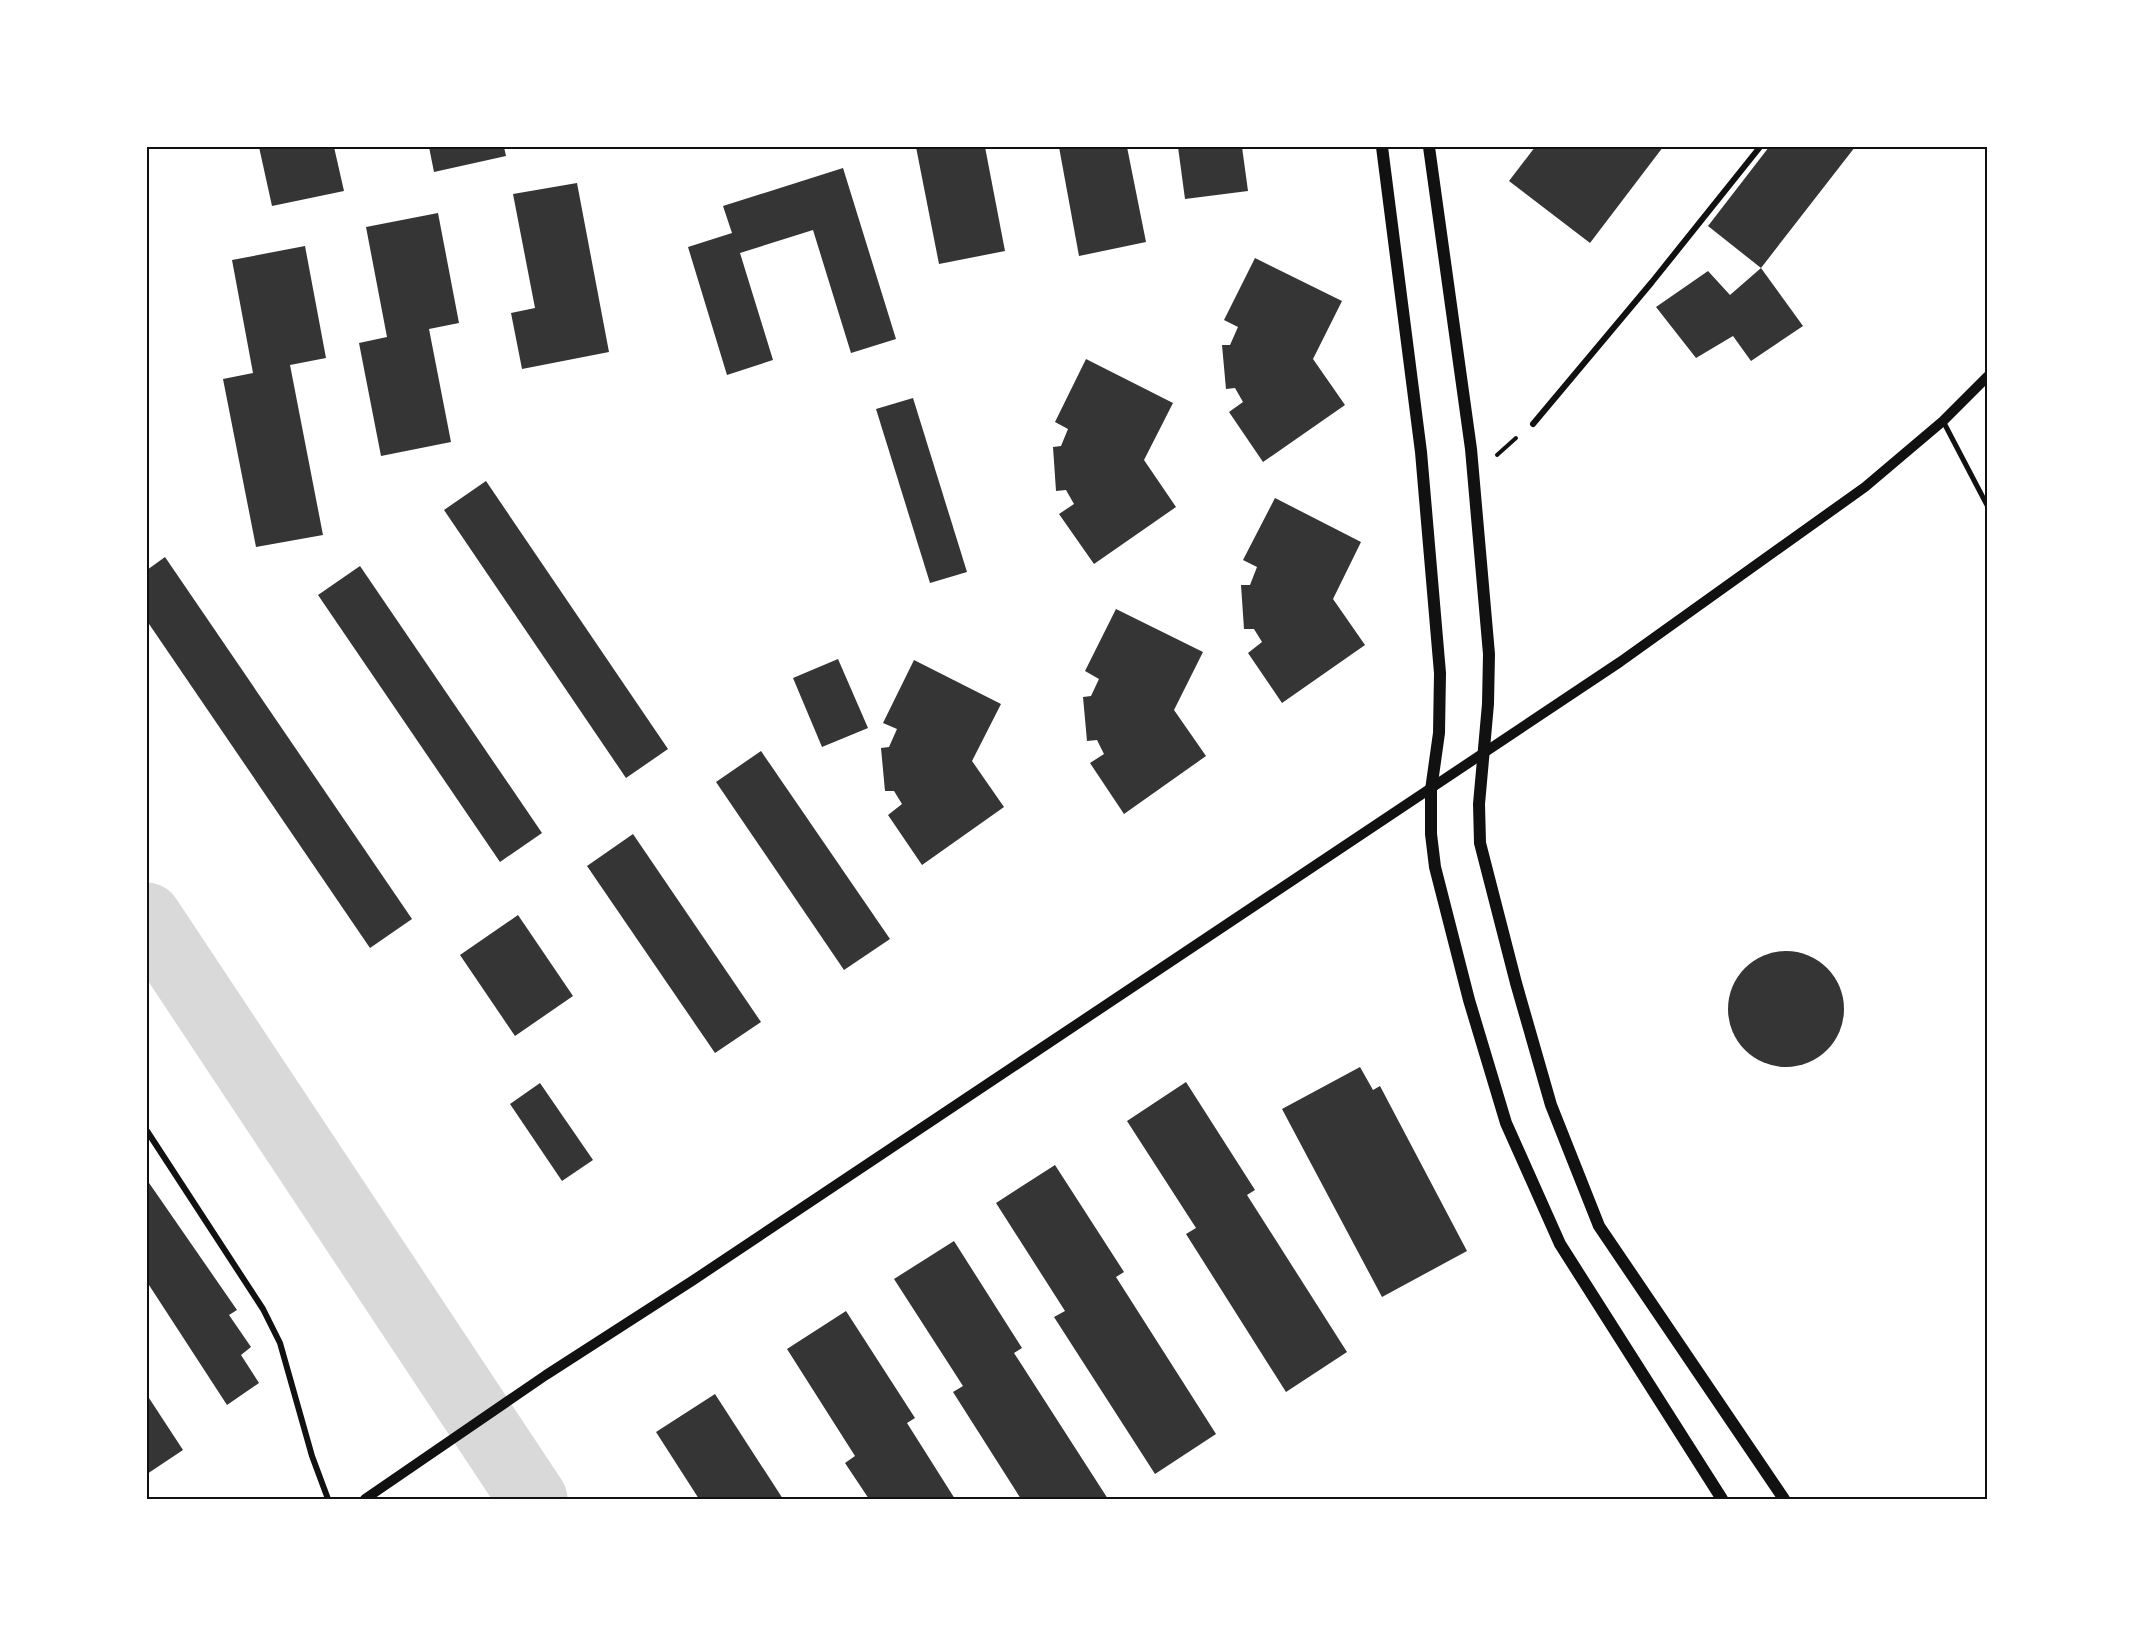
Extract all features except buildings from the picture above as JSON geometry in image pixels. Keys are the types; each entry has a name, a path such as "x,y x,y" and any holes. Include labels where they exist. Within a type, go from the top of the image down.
{"main road":[{"path":"1382,147 1421,452 1440,673 1440,721 1431,790 1431,834 1435,867 1469,1000 1506,1123 1560,1244 1722,1499"},
{"path":"1429,147 1456,334 1473,476 1489,654 1488,704 1479,804 1480,843 1551,1105 1599,1226 1784,1499"}],"street":[{"path":"1533,424 1652,282 1760,147"},
{"path":"365,1499 546,1375 692,1281 1482,757 1620,662 1865,487 1943,421 1988,376"},
{"path":"1943,421 1988,507"},
{"path":"147,1131 263,1309 280,1343 328,1499"}],"path":[{"path":"1473,476 1533,424"}],"waterway":[{"path":"147,917 533,1499"}]}
